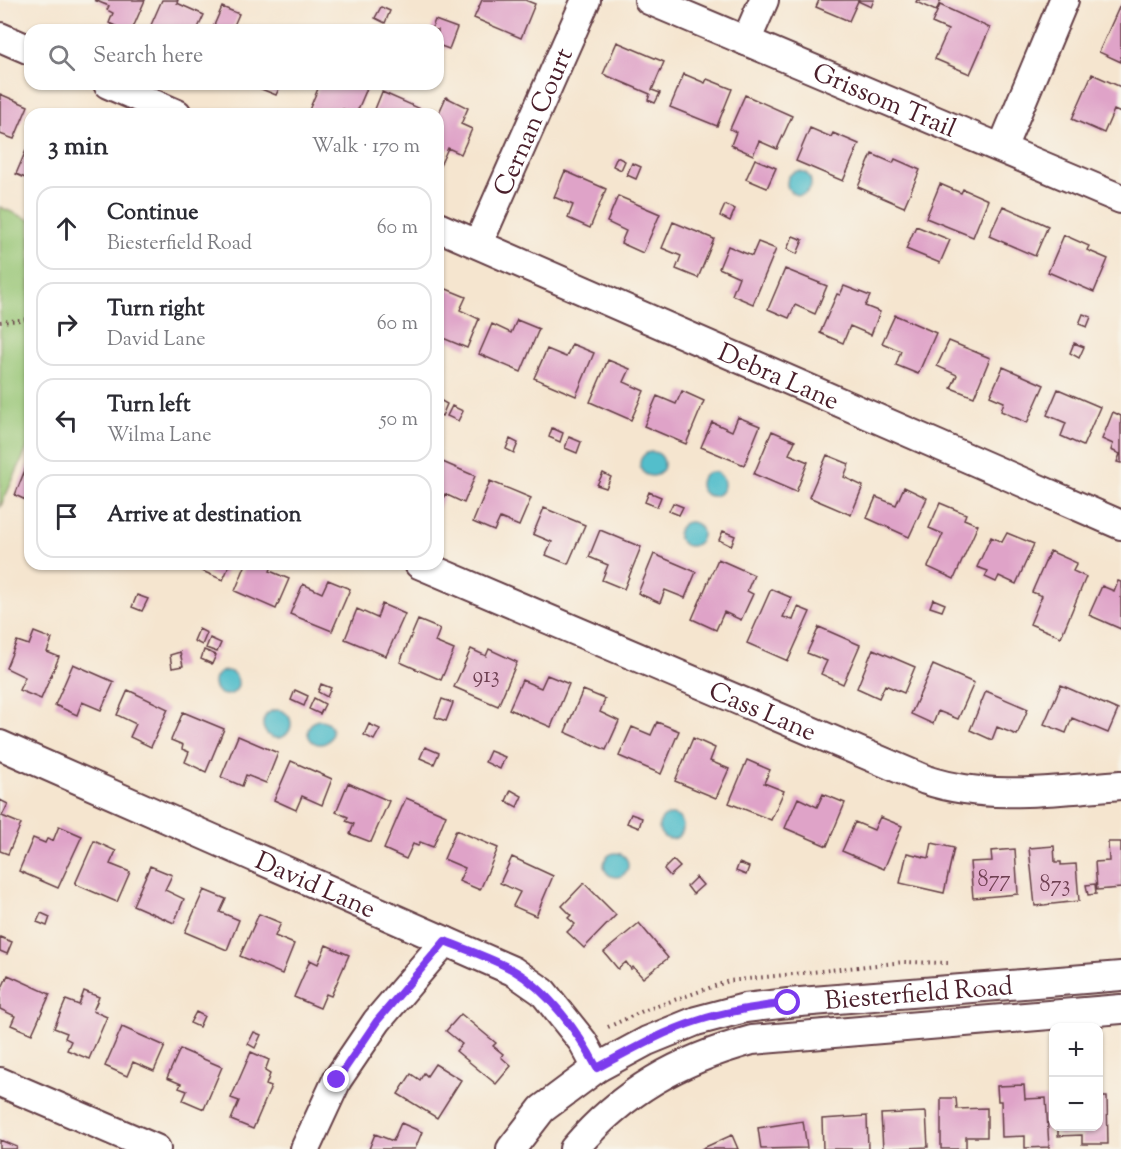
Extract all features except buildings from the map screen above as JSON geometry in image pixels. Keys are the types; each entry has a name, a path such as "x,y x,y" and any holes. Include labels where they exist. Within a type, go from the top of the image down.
{"street":[{"name":"Cernan Court","path":"478,244 586,0"},
{"name":"Grissom Trail","path":"649,0 1121,199"},
{"path":"746,41 764,0"},
{"path":"1002,148 1064,0"},
{"path":"0,37 24,47"},
{"path":"122,90 163,108"},
{"name":"Debra Lane","path":"444,230 1121,525"},
{"name":"Cass Lane","path":"433,570 926,780 951,788 1007,794 1121,785"},
{"name":"David Lane","path":"0,745 513,971 543,992 583,1042 597,1068"},
{"path":"305,1149 337,1080 377,1021 445,941"},
{"name":"Biesterfield Road","path":"511,1149 542,1109 597,1068 647,1041 696,1021 746,1008 1121,976"},
{"name":"Biesterfield Road","path":"574,1149 587,1134 643,1086 682,1064 716,1050 752,1040 1121,1009"},
{"path":"0,1082 156,1149"}],"path":[{"path":"0,322 24,320"}],"green space":[{"path":"0,207 24,217 24,455 0,508"}],"water":[{"path":"799,171 804,172 810,178 810,188 804,194 799,195 794,194 788,188 787,183 788,178 794,172"},
{"path":"652,452 661,455 664,464 661,473 652,476 643,473 640,464 643,455"},
{"path":"712,472 720,476 724,484 720,492 712,496 704,492 700,484 704,476"},
{"path":"690,522 699,525 702,534 699,543 690,546 681,543 678,534 681,525"},
{"path":"226,671 231,672 237,678 237,688 231,694 226,695 221,694 215,688 214,683 215,678 221,672"},
{"path":"277,710 287,714 291,724 287,734 277,738 267,734 263,724 267,714"},
{"path":"320,720 325,721 331,727 331,737 325,743 320,744 315,743 309,737 308,732 309,727 315,721"},
{"path":"671,815 676,816 682,822 682,832 676,838 671,839 666,838 660,832 659,827 660,822 666,816"},
{"path":"616,853 625,856 628,865 625,874 616,877 607,874 604,865 607,856"}],"route":[{"path":"337,1080 377,1021 445,941 513,971 543,992 583,1042 597,1068 647,1041 696,1021 746,1008 788,1003"}]}
